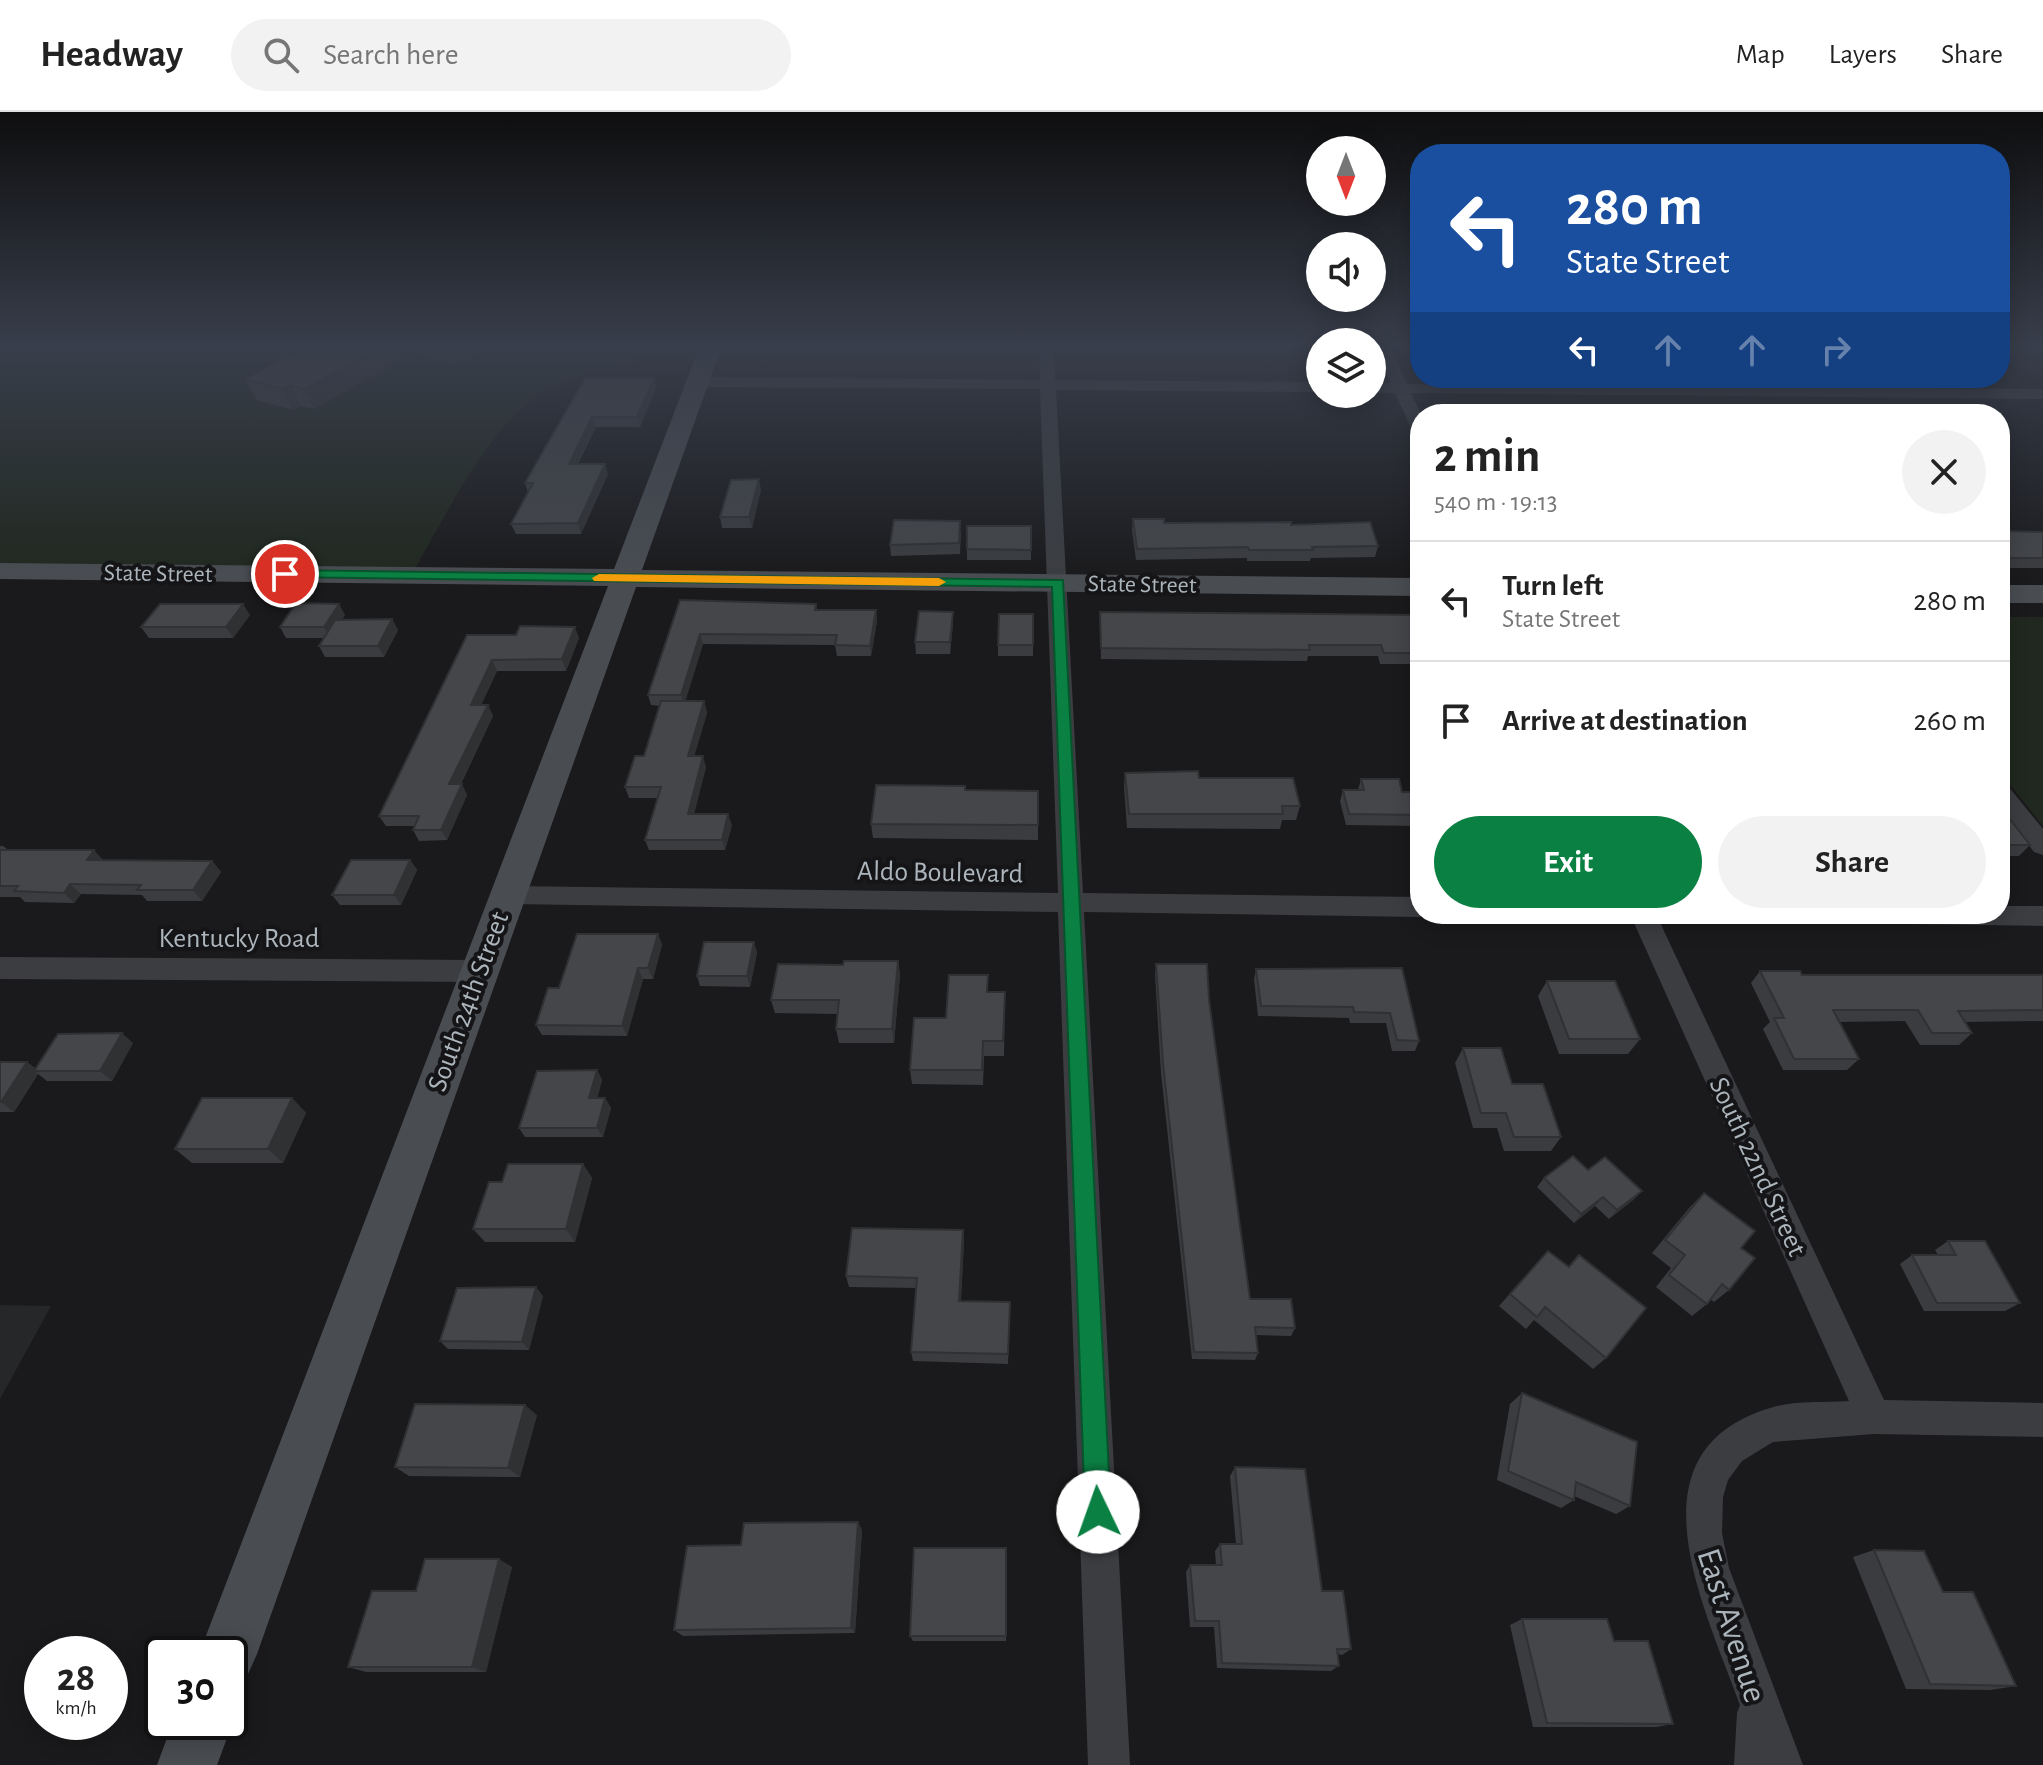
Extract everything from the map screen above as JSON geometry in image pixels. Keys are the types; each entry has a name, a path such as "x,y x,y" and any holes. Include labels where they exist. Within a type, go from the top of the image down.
{"main road":[{"name":"South 24th Street","path":"235,1636 682,425"},
{"name":"State Street","path":"0,571 1410,587"},
{"path":"2010,594 2043,594"},
{"path":"187,1765 196,1740"}],"street":[{"path":"1050,425 1109,1765"},
{"path":"2010,805 2043,846"},
{"name":"Aldo Boulevard","path":"507,895 1410,907"},
{"path":"2010,916 2043,916"},
{"name":"South 22nd Street","path":"1648,924 1874,1417"},
{"name":"Kentucky Road","path":"0,968 478,971"},
{"name":"East Avenue","path":"1782,1765 1710,1568 1703,1533 1705,1497 1713,1471 1729,1448 1750,1433 1773,1424 1874,1417 2043,1420"},
{"path":"1755,1765 1757,1698"}],"shaded area":[{"path":"0,425 506,425 470,473 411,576 0,571"},
{"path":"2010,617 2043,617 2043,826 2010,785"},
{"path":"0,1305 51,1306 0,1399"}],"building":[{"path":"558,425 588,425 569,464 605,464 578,523 511,524 533,483 525,483"},
{"path":"759,479 749,517 720,517 731,480"},
{"path":"1133,519 1164,519 1164,523 1291,522 1291,525 1370,522 1378,546 1312,547 1313,550 1249,550 1248,547 1137,549"},
{"path":"894,520 960,521 959,543 890,545"},
{"path":"967,526 1031,526 1031,550 967,549"},
{"path":"2010,531 2043,532 2043,558 2010,558"},
{"path":"680,600 816,604 815,610 876,610 870,646 835,645 837,635 700,634 681,695 648,695"},
{"path":"296,603 339,604 324,627 280,627"},
{"path":"160,604 243,604 226,627 141,627"},
{"path":"919,611 953,612 950,642 915,642"},
{"path":"1100,612 1410,615 1410,653 1384,653 1381,645 1309,645 1310,650 1101,648"},
{"path":"999,614 1033,614 1033,645 998,645"},
{"path":"392,619 378,646 319,646 335,620"},
{"path":"520,626 575,627 562,659 492,660 471,705 488,705 449,784 462,784 441,830 413,830 419,816 379,816 467,635 516,635"},
{"path":"661,701 704,701 688,756 703,756 688,814 728,814 722,840 645,840 661,787 625,787 635,756 644,756"},
{"path":"1198,771 1199,778 1293,778 1300,806 1282,806 1283,814 1129,814 1125,773"},
{"path":"1361,779 1399,779 1402,792 1410,792 1410,815 1349,814 1343,790 1364,790"},
{"path":"876,785 1038,791 1038,825 871,824"},
{"path":"2010,819 2030,845 2010,845"},
{"path":"0,850 94,850 87,860 212,861 193,890 137,890 141,885 70,884 64,893 14,891 18,886 0,886"},
{"path":"351,860 410,860 394,895 332,895"},
{"path":"577,934 658,934 648,968 638,968 622,1026 536,1025 548,988 559,988"},
{"path":"704,942 754,942 747,976 697,976"},
{"path":"844,961 898,961 892,1029 836,1029 839,1000 771,1000 778,964 843,965"},
{"path":"1156,964 1207,964 1209,1000 1250,1299 1291,1299 1295,1328 1255,1327 1258,1353 1194,1352 1163,1063"},
{"path":"1402,968 1419,1041 1397,1040 1390,1013 1354,1012 1353,1007 1261,1006 1256,969"},
{"path":"1760,971 1800,971 1802,975 2043,975 2043,1010 1958,1011 1972,1033 1932,1033 1918,1010 1833,1010 1859,1059 1794,1059 1774,1018 1784,1018"},
{"path":"949,975 988,975 987,992 1005,992 1003,1041 983,1041 982,1070 910,1070 914,1018 946,1018"},
{"path":"1547,981 1615,981 1640,1039 1569,1039"},
{"path":"122,1033 100,1071 34,1071 58,1034"},
{"path":"1463,1048 1501,1048 1512,1084 1543,1084 1561,1137 1514,1137 1506,1113 1481,1113"},
{"path":"0,1062 27,1062 1,1102 0,1102"},
{"path":"597,1070 589,1098 605,1098 597,1128 519,1128 537,1071"},
{"path":"202,1098 292,1098 268,1149 175,1149"},
{"path":"1573,1156 1588,1170 1605,1157 1642,1191 1617,1210 1603,1197 1581,1214 1544,1178"},
{"path":"508,1164 583,1164 566,1229 473,1229 489,1182 502,1182"},
{"path":"1704,1193 1755,1231 1741,1248 1755,1258 1729,1290 1722,1284 1707,1304 1669,1275 1685,1255 1665,1240"},
{"path":"852,1228 963,1230 959,1301 1010,1302 1008,1354 911,1352 917,1278 846,1276"},
{"path":"1948,1241 1985,1241 2020,1303 1937,1303 1912,1255 1956,1255"},
{"path":"1548,1251 1569,1267 1579,1255 1646,1308 1606,1358 1545,1307 1537,1317 1510,1294"},
{"path":"536,1287 522,1342 440,1341 457,1288"},
{"path":"1522,1393 1637,1442 1630,1506 1576,1482 1574,1500 1508,1471"},
{"path":"415,1404 525,1405 508,1468 395,1467"},
{"path":"1235,1467 1305,1469 1322,1591 1343,1591 1351,1649 1337,1649 1339,1666 1222,1663 1219,1621 1195,1621 1190,1565 1222,1565 1220,1544 1242,1544"},
{"path":"858,1522 851,1628 674,1630 687,1546 741,1545 744,1523"},
{"path":"914,1548 1006,1548 1006,1636 910,1636"},
{"path":"1874,1550 1924,1551 1943,1592 1973,1592 2016,1686 1930,1684"},
{"path":"425,1559 499,1559 472,1667 348,1667 372,1591 416,1591"},
{"path":"1522,1619 1607,1619 1614,1641 1648,1641 1673,1724 1547,1723"}],"slow traffic":[{"path":"599,578 939,582"}],"route":[{"path":"285,574 1058,583 1098,1512"}]}
